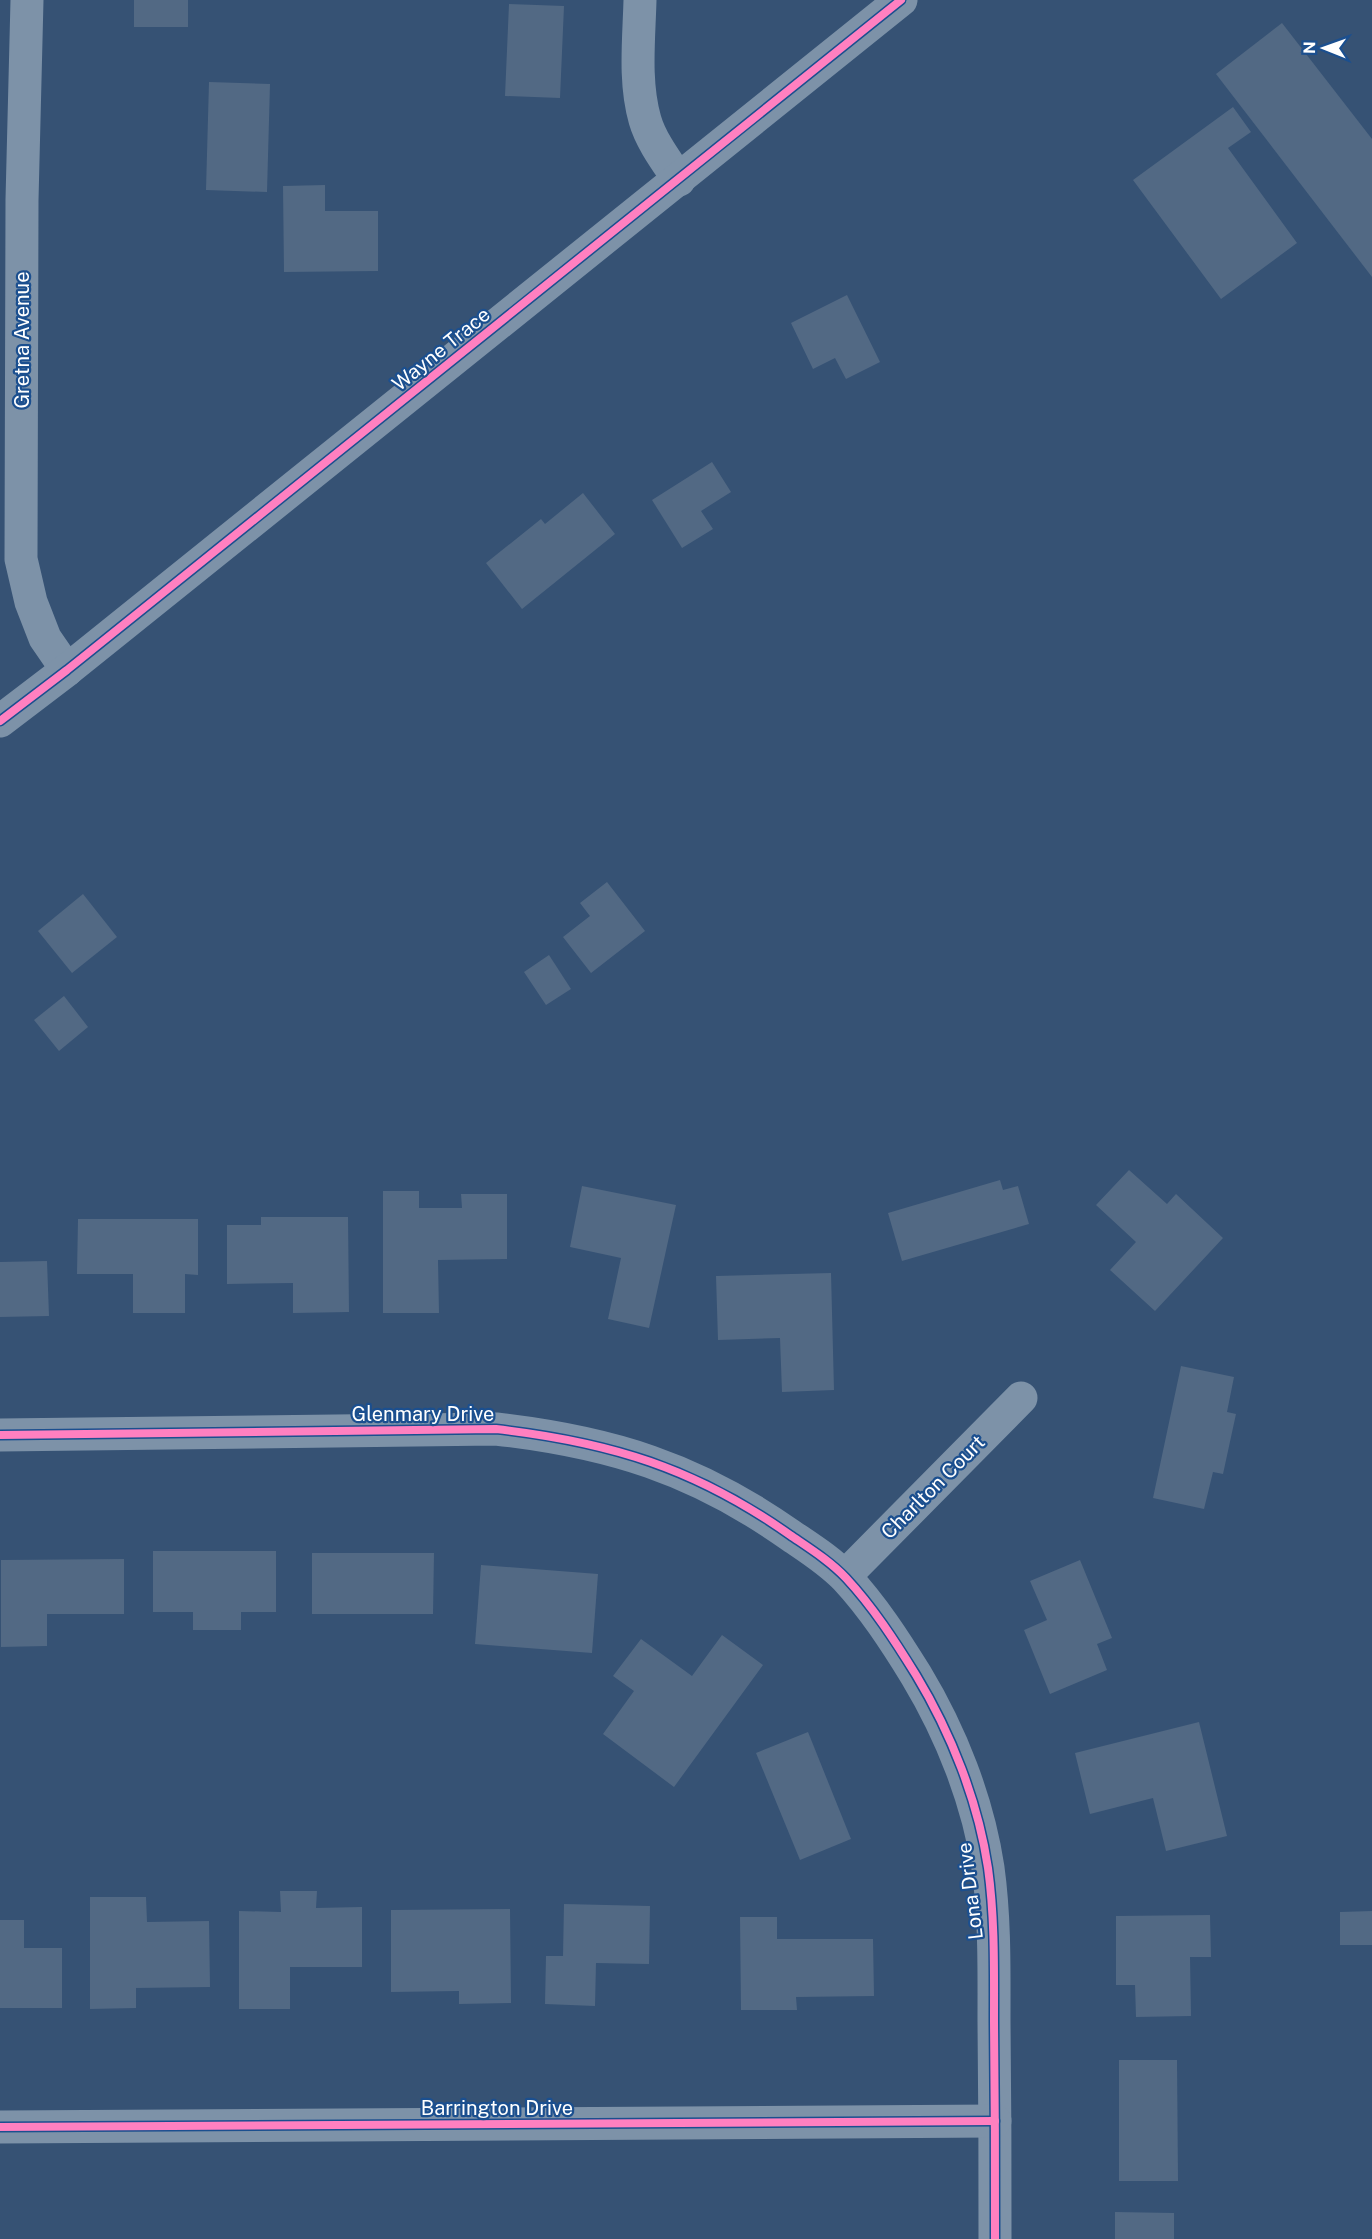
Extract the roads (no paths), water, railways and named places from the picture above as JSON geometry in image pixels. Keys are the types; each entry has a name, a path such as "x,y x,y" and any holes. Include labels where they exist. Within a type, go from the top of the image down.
{"street":[{"name":"Gretna Avenue","path":"27,0 22,200 21,559 31,602 45,638 67,670"},
{"path":"640,0 638,88 645,122 679,180"},
{"name":"Wayne Trace","path":"0,721 67,670 901,0"},
{"name":"Charlton Court","path":"845,1576 1021,1398"},
{"name":"Glenmary Drive","path":"0,1435 496,1429 546,1435 594,1444 643,1458 691,1478 737,1500 780,1528 845,1576"},
{"name":"Lona Drive","path":"845,1576 898,1646 931,1699 955,1751 975,1807 988,1867 994,1930 996,2239"},
{"name":"Barrington Drive","path":"0,2127 995,2121"}]}
